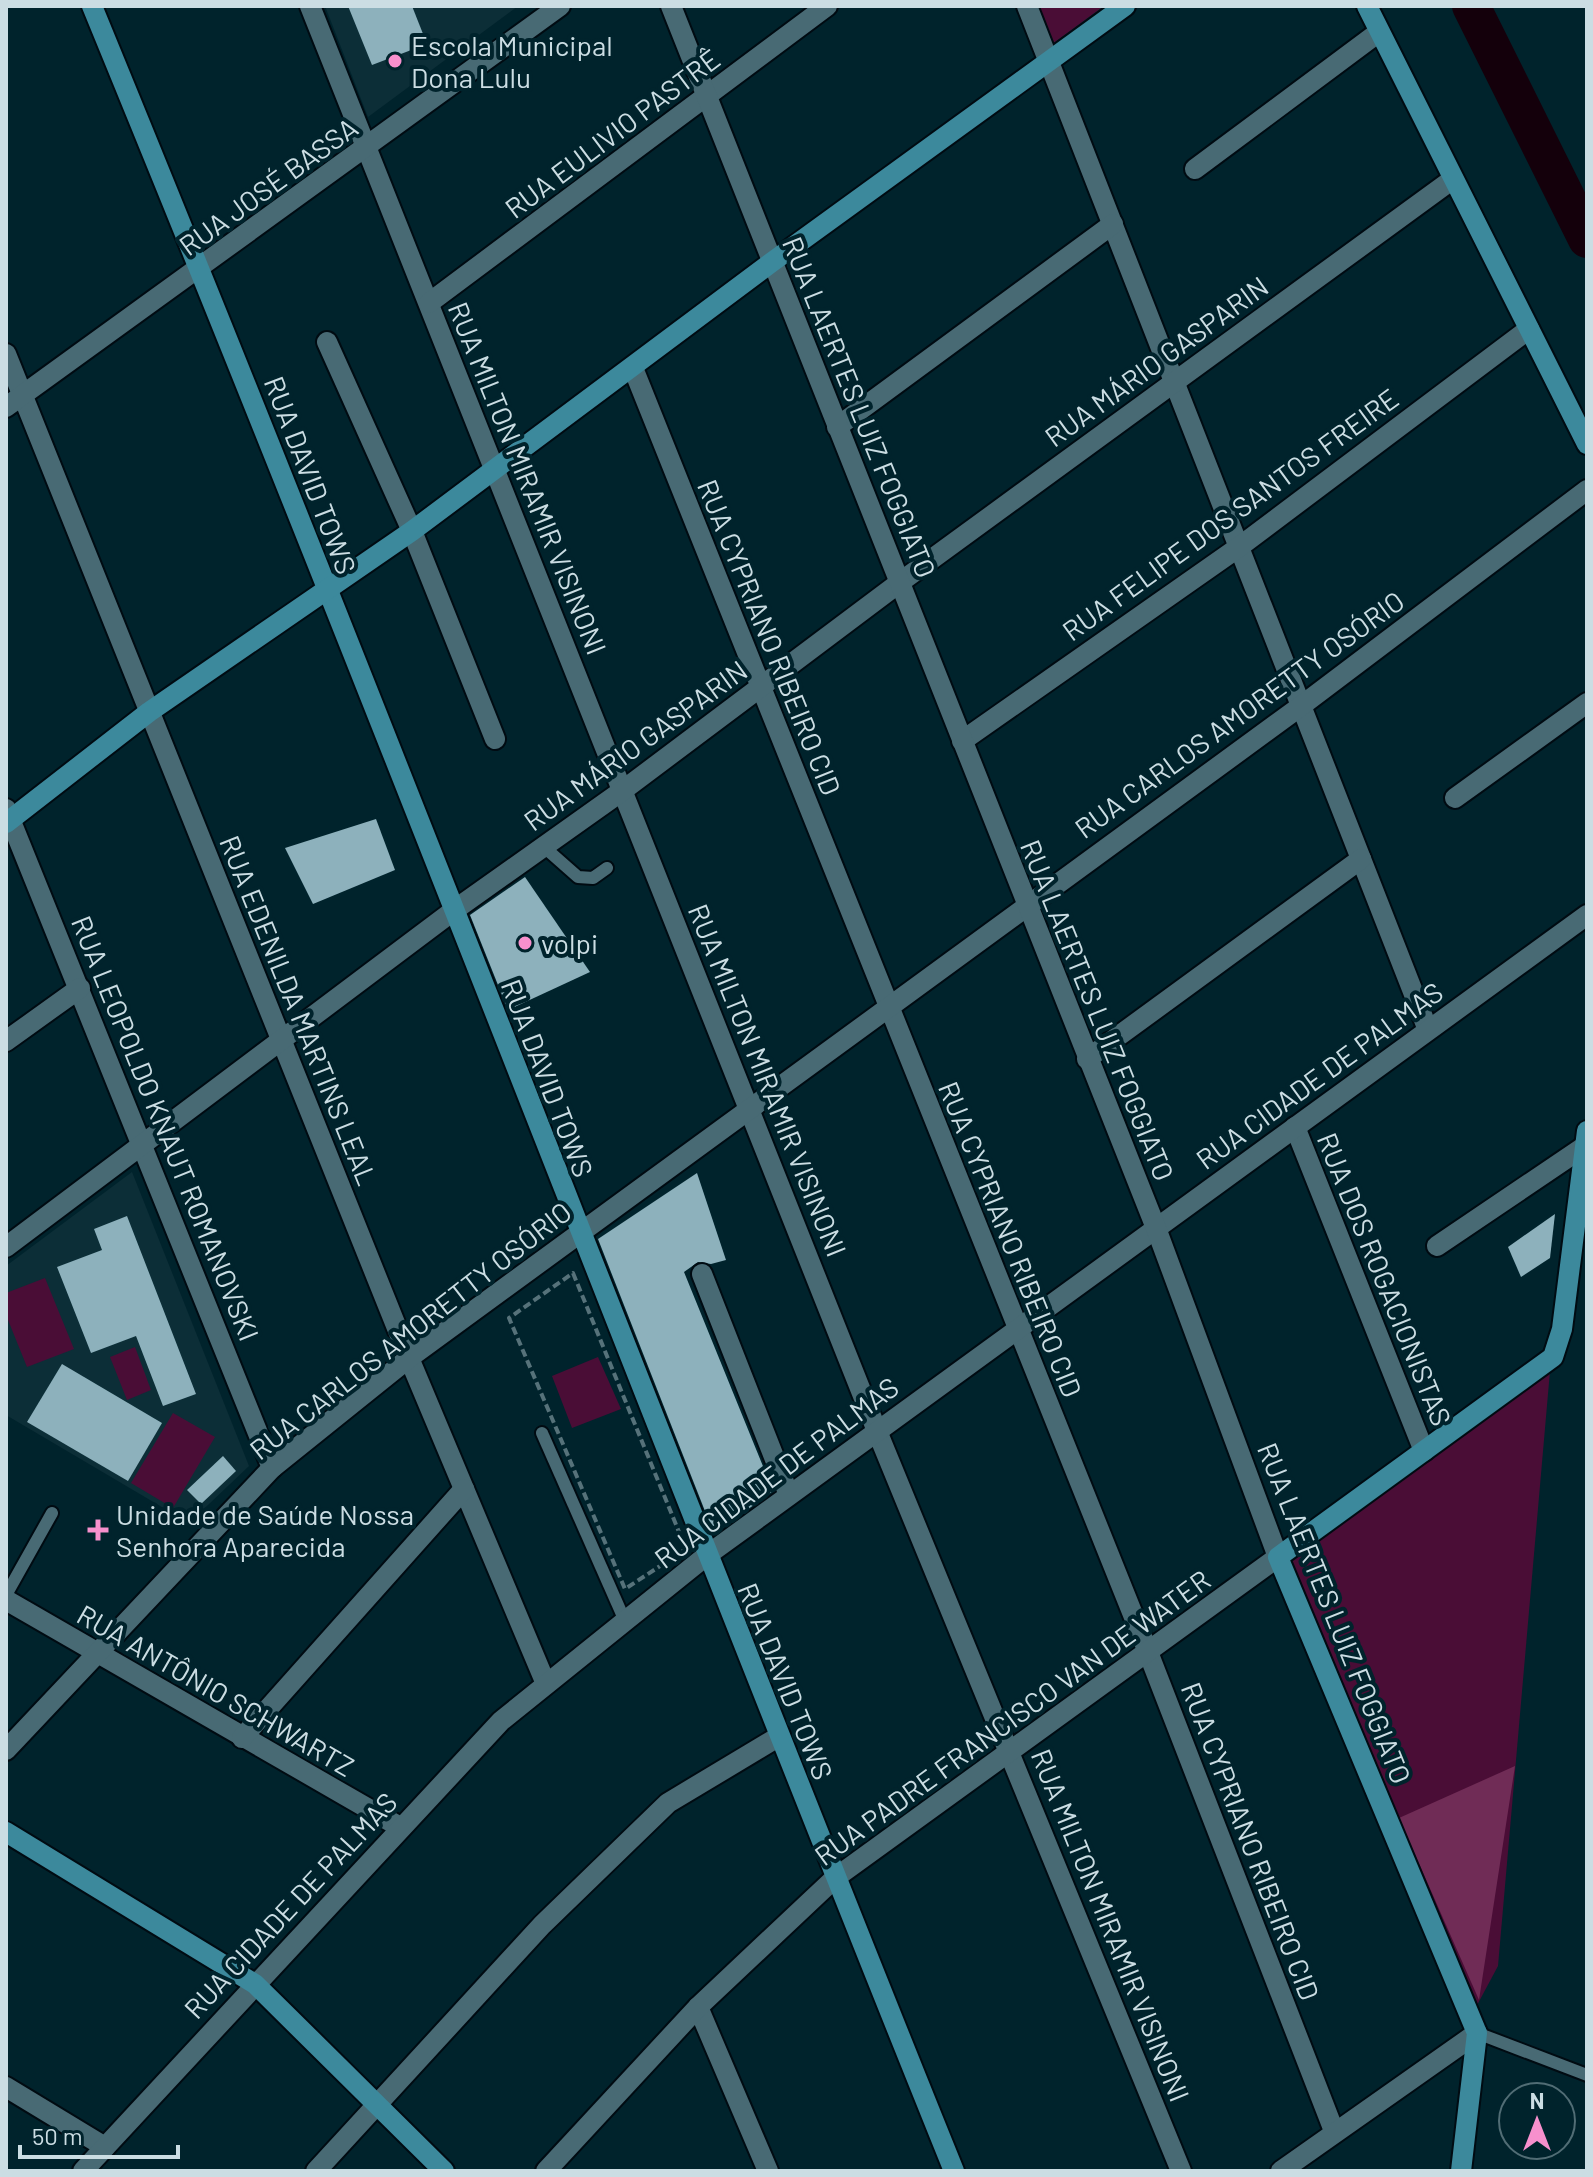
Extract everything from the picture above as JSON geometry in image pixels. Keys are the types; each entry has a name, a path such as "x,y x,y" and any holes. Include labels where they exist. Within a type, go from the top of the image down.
{"street":[{"name":"RUA DAVID TOWS","path":"92,6 200,269 706,1556 954,2171"},
{"name":"RUA MILTON MIRAMIR VISINONI","path":"310,6 877,1431 1181,2171"},
{"name":"RUA JOSÉ BASSA","path":"14,401 367,149 560,6"},
{"name":"RUA LAERTES LUIZ FOGGIATO","path":"671,6 1156,1228 1278,1557 1477,2033"},
{"name":"RUA EULIVIO PASTRÊ","path":"429,303 827,6"},
{"path":"1027,6 1428,1030"},
{"path":"7,817 149,712 327,592 495,471 772,262 1125,6"},
{"path":"1367,6 1587,444"},
{"path":"1195,169 1379,32"},
{"name":"RUA MÁRIO GASPARIN","path":"6,1247 453,911 622,791 899,583 1453,179"},
{"path":"837,427 1113,224"},
{"name":"RUA FELIPE DOS SANTOS FREIRE","path":"962,741 1239,547 1529,329"},
{"path":"327,342 412,531 495,739"},
{"name":"RUA EDENILDA MARTINS LEAL","path":"6,354 14,401 149,712 409,1358 546,1684"},
{"name":"RUA CYPRIANO RIBEIRO CID","path":"633,368 1148,1652 1334,2131"},
{"name":"RUA CARLOS AMORETTY OSÓRIO","path":"6,1750 272,1468 409,1358 1026,904 1301,706 1587,490"},
{"path":"1455,798 1587,703"},
{"name":"RUA LEOPOLDO KNAUT ROMANOVSKI","path":"7,817 80,988 272,1468"},
{"path":"1087,1059 1361,859"},
{"name":"RUA CIDADE DE PALMAS","path":"83,2171 501,1721 706,1556 1587,915"},
{"path":"6,1041 80,988"},
{"name":"RUA DOS ROGACIONISTAS","path":"1295,1127 1424,1451"},
{"path":"1437,1246 1586,1138"},
{"name":"RUA PADRE FRANCISCO VAN DE WATER","path":"546,2171 698,2007 835,1878 1553,1357 1562,1329 1586,1138"},
{"path":"702,1274 789,1495"},
{"path":"242,1738 464,1489"},
{"name":"RUA ANTÔNIO SCHWARTZ","path":"6,1598 95,1653 400,1827"},
{"path":"316,2171 542,1925 668,1803 778,1737"},
{"path":"6,1832 255,1984 444,2171"},
{"path":"698,2007 768,2171"},
{"path":"1281,2171 1477,2033"},
{"path":"1461,2171 1477,2033"},
{"path":"6,2087 105,2147"}],"lane":[{"path":"544,847 578,877 593,878 607,868"},
{"path":"542,1433 625,1621"},
{"path":"6,1598 52,1513"},
{"path":"1477,2033 1587,2075"}],"path":[{"path":"573,1273 686,1549 625,1589 509,1318 573,1273"}],"shaded area":[{"name":"Escola Municipal Dona Lulu","path":"325,6 518,6 368,117"},
{"path":"1035,6 1104,6 1051,45"},
{"path":"132,1172 249,1466 189,1523 6,1415 6,1266"},
{"path":"45,1278 74,1349 27,1367 6,1315 6,1293"},
{"path":"135,1347 151,1390 127,1400 110,1357"},
{"path":"598,1357 621,1409 572,1428 552,1376"},
{"path":"1550,1371 1498,1966 1475,2009 1284,1565"},
{"path":"173,1413 215,1437 173,1508 131,1483"},
{"path":"1515,1766 1479,2000 1399,1818"}],"building":[{"path":"348,6 412,6 427,44 372,65"},
{"path":"376,819 395,870 313,904 285,848"},
{"name":"volpi","path":"525,877 590,972 508,1010 470,915"},
{"path":"697,1173 726,1260 711,1264 698,1262 684,1272 773,1491 714,1534 598,1239"},
{"path":"1555,1214 1550,1258 1521,1277 1508,1247"},
{"path":"127,1216 196,1394 163,1406 136,1336 91,1353 57,1267 102,1250 94,1229"},
{"path":"62,1364 162,1423 128,1481 27,1422"},
{"path":"223,1456 236,1471 201,1504 187,1490"}],"waterway":[{"path":"1471,6 1587,239"}],"place":[{"name":"Escola Municipal Dona Lulu","path":"395,61"},
{"name":"volpi","path":"525,943"},
{"name":"Unidade de Saúde Nossa Senhora Aparecida","path":"98,1530"}]}
